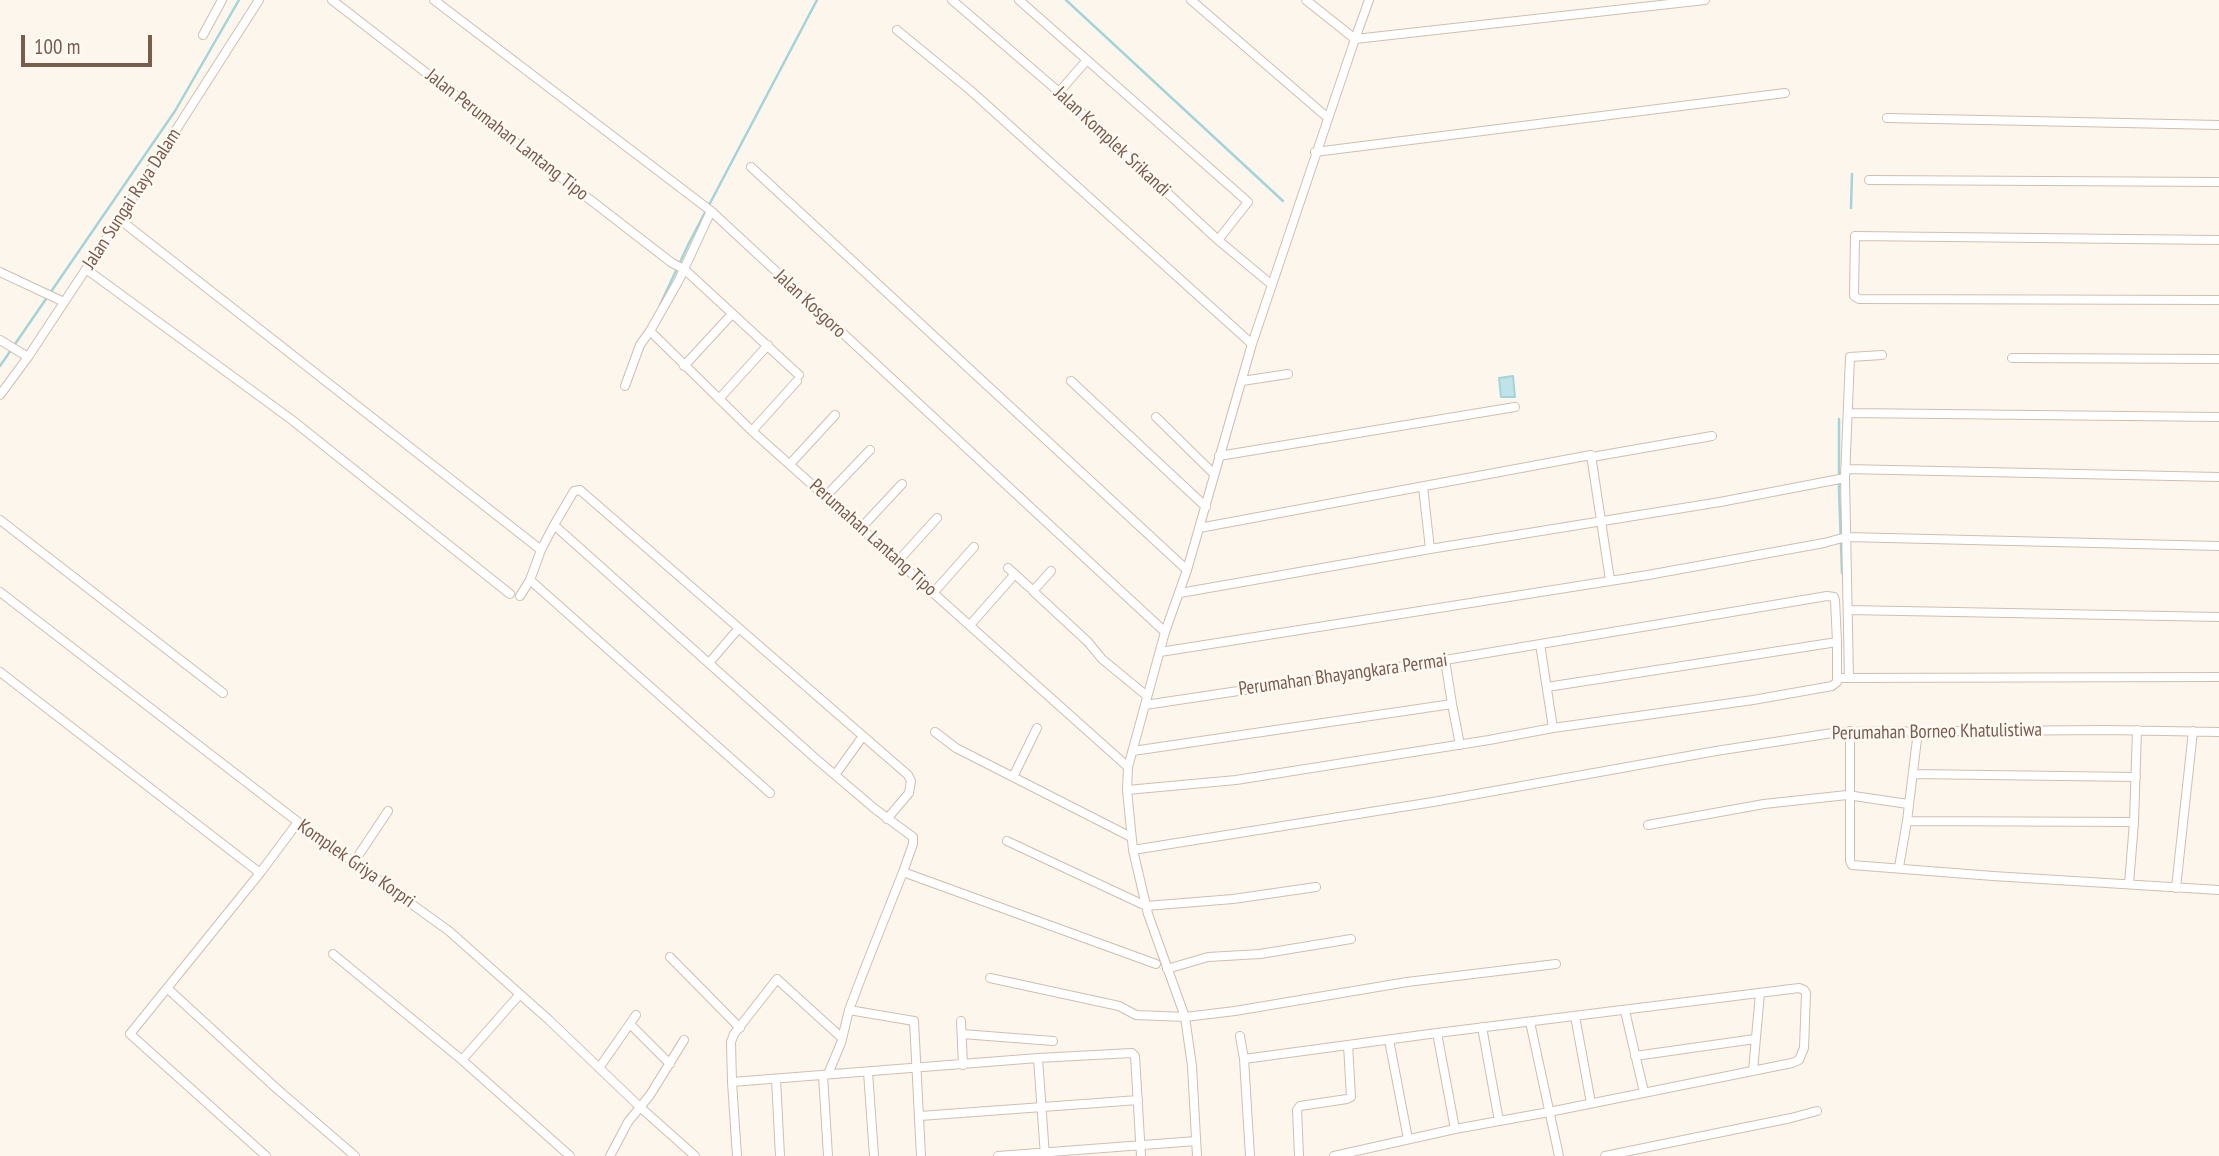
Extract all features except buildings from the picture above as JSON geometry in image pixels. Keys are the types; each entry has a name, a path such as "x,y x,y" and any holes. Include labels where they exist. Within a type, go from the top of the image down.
{"street":[{"path":"203,35 222,0"},
{"name":"Jalan Sungai Raya Dalam","path":"0,395 60,300 86,269 119,219 259,0"},
{"name":"Jalan Perumahan Lantang Tipo","path":"332,0 672,263 684,269"},
{"name":"Jalan Kosgoro","path":"434,0 702,204 1165,632"},
{"name":"Jalan Komplek Srikandi","path":"951,0 1059,92 1218,240 1272,285"},
{"path":"1019,0 1248,202 1218,240"},
{"path":"1191,0 1328,118"},
{"path":"1306,0 1354,39 1619,5 1705,0"},
{"path":"1197,1156 1192,1066 1185,1017 1146,906 1133,850 1127,790 1128,767 1165,632 1187,570 1252,344 1315,152 1369,0"},
{"path":"897,30 999,116 1252,344"},
{"path":"1059,92 1087,60"},
{"path":"1315,152 1785,93"},
{"path":"1887,118 2219,125"},
{"path":"751,167 1187,570"},
{"path":"1869,180 2219,182"},
{"path":"625,386 638,349 684,269 710,211"},
{"path":"119,219 541,550"},
{"path":"2219,240 1854,237 1854,296 1859,299 2219,300"},
{"path":"86,269 292,420 510,594"},
{"path":"684,269 768,345 798,378 752,431"},
{"path":"0,272 60,300"},
{"path":"684,366 732,314"},
{"name":"Perumahan Lantang Tipo","path":"650,331 752,431 1128,767"},
{"path":"3,341 25,355"},
{"path":"719,399 768,345"},
{"path":"1843,678 1849,610 1843,537 1850,357 1882,355"},
{"path":"2012,358 2219,359"},
{"path":"1242,381 1289,374"},
{"path":"1071,381 1206,507"},
{"path":"1219,456 1515,407"},
{"path":"1849,413 2219,417"},
{"path":"790,464 835,415"},
{"path":"1156,417 1214,474"},
{"path":"1199,528 1590,455 1592,457 1712,436"},
{"path":"826,496 870,450"},
{"path":"1592,457 1610,580"},
{"path":"1180,593 1720,502 1845,475 2219,477"},
{"path":"861,528 902,484"},
{"path":"1423,487 1430,550"},
{"path":"520,596 530,580 554,525 574,491 580,490 908,775 911,781 909,793 887,819"},
{"path":"898,561 937,518"},
{"path":"0,520 223,693"},
{"path":"554,525 835,775 913,837 903,872 849,1010 842,1038 825,1075 828,1156"},
{"path":"1160,652 1610,580 1764,554 1843,537 2219,546"},
{"path":"934,592 974,547"},
{"path":"970,625 1012,571 1029,587"},
{"path":"1051,571 1033,592 1146,700"},
{"path":"530,580 770,793"},
{"name":"Komplek Griya Korpri","path":"0,592 298,822 432,917 520,994 695,1156"},
{"name":"Perumahan Bhayangkara Permai","path":"1146,700 1446,660 1831,596 1835,600 1838,642"},
{"path":"1849,610 2219,617"},
{"path":"709,663 739,628"},
{"path":"1547,687 1838,642 1843,678"},
{"path":"1540,644 1553,728"},
{"path":"1446,660 1460,745"},
{"path":"0,672 260,873"},
{"path":"1127,790 1236,780 1553,728 1753,700 1832,686 1843,678 2219,677"},
{"path":"1133,751 1452,704"},
{"path":"1013,777 1037,728"},
{"path":"2129,884 2137,730"},
{"path":"1899,867 1918,731"},
{"path":"2176,888 2193,731"},
{"path":"935,732 956,748 1131,837"},
{"path":"1844,732 1851,863 1993,876 2219,890"},
{"name":"Perumahan Borneo Khatulistiwa","path":"1133,850 1433,802 1716,751 1844,732 2219,732"},
{"path":"835,775 863,736"},
{"path":"1913,774 2136,777"},
{"path":"1648,825 1764,804 1846,795 1908,804"},
{"path":"354,862 388,811"},
{"path":"1907,821 2134,822"},
{"path":"266,1156 130,1033 298,822"},
{"path":"1007,841 1146,906 1233,899 1316,887"},
{"path":"903,872 1156,964"},
{"path":"1167,969 1208,957 1260,954 1351,939"},
{"path":"333,954 462,1060 570,1156"},
{"path":"670,957 740,1028"},
{"path":"990,978 1119,1006 1136,1015 1185,1017 1407,982 1556,964"},
{"path":"737,1156 731,1042 776,979 842,1038"},
{"path":"167,988 355,1156"},
{"path":"1244,1059 1799,988 1806,993 1804,1048 1798,1060 1334,1156"},
{"path":"1753,1071 1760,993"},
{"path":"462,1060 520,994"},
{"path":"849,1010 913,1020 921,1156"},
{"path":"1625,1011 1644,1092"},
{"path":"599,1068 636,1015"},
{"path":"1575,1016 1591,1102"},
{"path":"961,1021 963,1065"},
{"path":"1530,1022 1559,1156"},
{"path":"630,1024 670,1064"},
{"path":"1482,1027 1499,1121"},
{"path":"1437,1033 1455,1129"},
{"path":"962,1034 1053,1041"},
{"path":"1240,1036 1250,1156"},
{"path":"1636,1056 1755,1039"},
{"path":"610,1156 628,1122 684,1040"},
{"path":"1389,1040 1408,1139"},
{"path":"1299,1156 1297,1110 1300,1106 1351,1097 1348,1045"},
{"path":"732,1082 1132,1053 1135,1056 1140,1156"},
{"path":"1038,1058 1045,1154"},
{"path":"869,1072 874,1156"},
{"path":"776,1079 780,1156"},
{"path":"919,1116 1138,1100"},
{"path":"1605,1156 1817,1111"},
{"path":"998,1156 1092,1153 1140,1145 1196,1141"}],"water":[{"path":"1513,376 1515,397 1501,397 1499,378"}],"waterway":[{"path":"0,366 175,111 239,0"},
{"path":"660,305 689,243 817,0"},
{"path":"1066,0 1283,201"},
{"path":"1851,208 1852,174"},
{"path":"1839,419 1842,573"}]}
